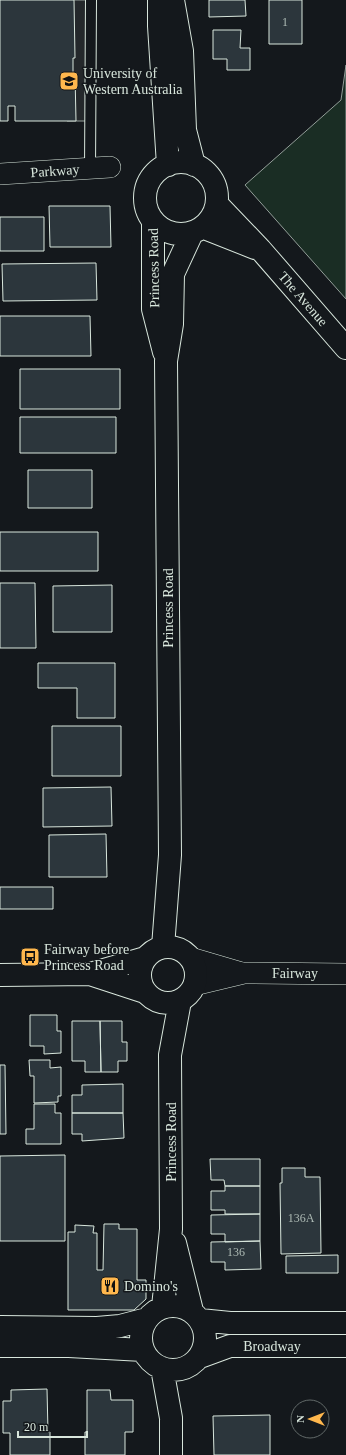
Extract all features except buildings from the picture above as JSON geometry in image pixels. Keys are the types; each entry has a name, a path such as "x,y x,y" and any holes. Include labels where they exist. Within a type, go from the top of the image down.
{"main road":[{"path":"160,0 159,26 168,165"},
{"path":"173,0 182,51 185,130 194,165"},
{"path":"180,162 194,165 209,176 215,186 217,204 210,219 197,230 180,234 168,232 153,221 148,212 145,201 146,190 151,179 168,165 180,162"},
{"name":"The Avenue","path":"217,204 260,249 346,348"},
{"name":"Princess Road","path":"153,221 153,309 166,361"},
{"name":"Princess Road","path":"178,951 170,855 166,361 172,324 174,274 197,230"},
{"name":"The Avenue","path":"197,230 260,249"},
{"path":"0,975 90,974 145,958 156,949 178,951 195,967 194,985 191,991 161,998 90,974"},
{"path":"145,958 140,975 161,998"},
{"name":"Princess Road","path":"155,1313 171,1229 170,1055 161,998"},
{"name":"Princess Road","path":"171,1229 196,1316"},
{"path":"0,1327 97,1328 120,1326 174,1305 183,1307 196,1316 204,1328 204,1348 181,1365 154,1363 143,1350 141,1338 142,1328 155,1313"},
{"name":"Broadway","path":"196,1316 230,1324 346,1324"},
{"path":"0,1346 69,1346 143,1350"},
{"name":"Broadway","path":"181,1365 230,1346 346,1346"},
{"path":"171,1455 171,1418 181,1365"}],"street":[{"name":"Parkway","path":"0,174 100,168"},
{"name":"Fairway","path":"178,951 244,973"},
{"name":"Fairway","path":"194,985 244,973 346,974"}],"lane":[{"path":"90,0 100,168"}],"green space":[{"path":"346,65 346,299 245,185 341,100"}],"shaded area":[{"path":"69,0 91,0 90,121 67,121"}],"place":[{"name":"University of Western Australia","path":"69,81"},
{"name":"Fairway before Princess Road","path":"30,957"},
{"name":"Domino's","path":"110,1286"}]}
